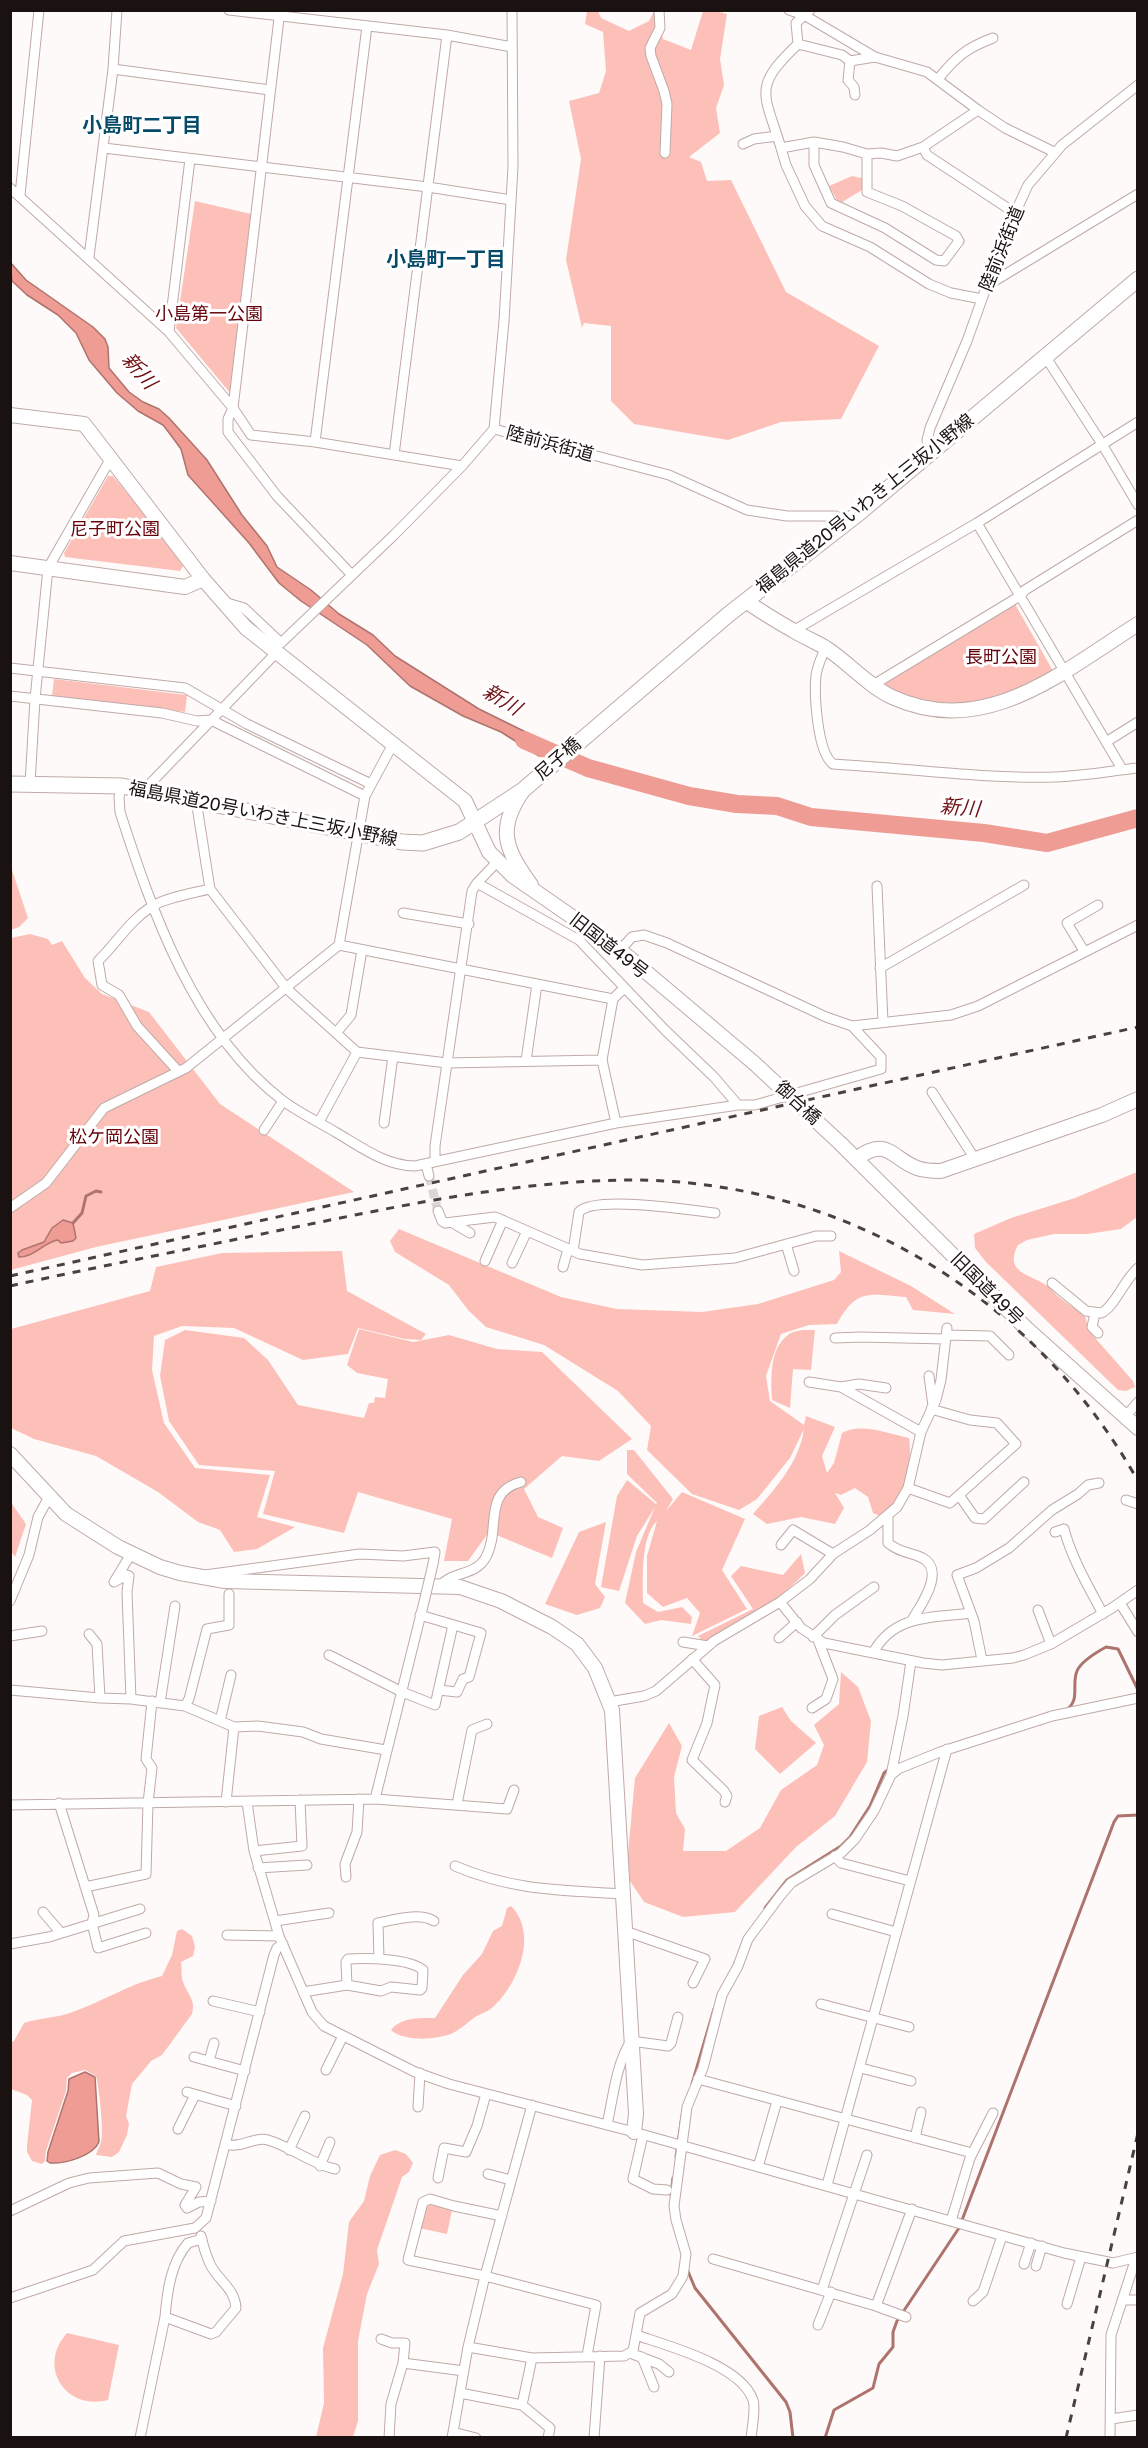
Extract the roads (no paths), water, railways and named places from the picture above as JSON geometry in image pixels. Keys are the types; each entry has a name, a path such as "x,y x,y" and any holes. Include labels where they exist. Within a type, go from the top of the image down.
{"main road":[{"name":"福島県道20号いわき上三坂小野線","path":"593,729 729,614 844,525 1137,279"},
{"name":"尼子橋","path":"474,822 523,790 593,729"},
{"name":"福島県道20号いわき上三坂小野線","path":"10,784 122,786 145,789 359,835 402,842 423,843 459,832 474,822"}],"street":[{"path":"20,195 39,10"},
{"path":"89,257 113,69 117,10"},
{"path":"229,10 279,13 447,35 512,47"},
{"path":"223,602 244,608 281,643 394,535 462,466 494,429 513,167 512,10"},
{"path":"659,10 660,28 651,48 651,56 667,104 665,153"},
{"path":"789,10 807,13 875,57 927,72 1005,128 1054,152"},
{"path":"279,13 233,408 228,420 228,432 277,496 351,574"},
{"path":"798,44 796,23 807,13"},
{"path":"315,442 367,26"},
{"path":"394,455 447,35"},
{"path":"938,79 957,56 972,45 993,38"},
{"path":"798,44 842,55 850,61 875,57"},
{"path":"798,44 773,69 766,88 765,102 786,165 805,206 822,226 870,247 929,284 951,293 982,298"},
{"path":"850,61 848,80 854,87 855,94"},
{"path":"113,69 270,90"},
{"name":"陸前浜街道","path":"930,452 927,440 930,428 1028,185 1054,152 1137,85"},
{"path":"781,148 814,142 867,154 881,153 897,156 923,147 978,110"},
{"path":"743,144 754,139 777,136"},
{"path":"814,142 814,165 831,203 885,228 936,260 944,261 959,241 956,236 902,206 867,192 867,154"},
{"path":"923,147 927,155 1015,213"},
{"path":"104,148 428,187 510,200"},
{"path":"169,332 190,159"},
{"path":"10,188 89,257 169,332 233,408 251,435 315,442 462,466"},
{"path":"988,285 1137,194"},
{"path":"1045,356 1137,505"},
{"name":"旧国道49号","path":"10,415 84,424 203,579 246,628 465,801 489,852 513,876 620,950 754,1063"},
{"path":"793,631 977,522 1137,422"},
{"name":"陸前浜街道","path":"494,429 669,475 747,510 787,516 836,516 844,525"},
{"path":"30,784 35,699 48,568 111,458"},
{"path":"873,685 1020,596 1025,590 1137,520"},
{"path":"977,522 1122,769"},
{"path":"10,563 185,587 203,579"},
{"path":"747,602 793,631 826,648 890,696 916,706 963,711 978,710 1013,699 1137,624"},
{"path":"826,648 817,670 816,686 820,736 829,761 833,764 920,771 1053,777 1083,776 1137,768"},
{"path":"145,789 276,653"},
{"path":"10,668 185,688 247,724 371,784"},
{"path":"10,696 162,713 197,721 211,720 365,796"},
{"path":"1106,741 1137,722"},
{"path":"10,1208 46,1183 104,1108 178,1071 223,1040 339,945 365,796 393,744"},
{"path":"122,786 118,797 120,812 152,905 185,975 223,1040 283,1101 398,1166 430,1162 616,1123 738,1105 755,1105 881,1069 881,1057 852,1026"},
{"path":"523,790 510,809 506,842 518,867 535,891"},
{"path":"196,800 210,889 286,989 357,1052 447,1063 602,1060"},
{"path":"429,1176 469,924 472,891 498,861"},
{"path":"477,883 579,940 714,1077 738,1105"},
{"path":"880,968 1024,885"},
{"path":"877,886 883,1022"},
{"path":"178,1071 137,1026 119,995 102,985 98,961 116,944 130,923 152,905 210,889"},
{"path":"1084,951 1067,923 1098,905"},
{"path":"403,913 469,924"},
{"path":"620,950 632,937 644,935 826,1017 852,1026 951,1015 978,1006 1137,925"},
{"path":"339,945 613,999"},
{"path":"336,1033 351,1015 362,950"},
{"path":"526,1062 537,984"},
{"path":"616,1123 602,1060 613,999 624,988"},
{"path":"318,1122 357,1052"},
{"path":"384,1123 393,1056"},
{"name":"御台橋","path":"754,1063 841,1144"},
{"path":"932,1092 975,1159"},
{"path":"856,1159 865,1152 879,1149 894,1152 915,1168 941,1171 1102,1115 1137,1099"},
{"path":"264,1130 283,1101"},
{"name":"旧国道49号","path":"841,1144 1027,1329 1137,1428"},
{"path":"563,1268 571,1250 579,1212 586,1207 636,1204 715,1213"},
{"path":"438,1211 442,1221 453,1223 490,1217 503,1220 571,1250 629,1264 655,1265 735,1258 816,1236 831,1236"},
{"path":"485,1261 503,1220"},
{"path":"453,1223 470,1233"},
{"path":"512,1263 527,1231"},
{"path":"786,1244 794,1271"},
{"path":"1052,1283 1086,1311 1095,1313 1105,1311 1128,1276 1136,1272"},
{"path":"1095,1313 1092,1327 1098,1333"},
{"path":"609,1702 644,1696 656,1691 708,1646 780,1602 810,1579 833,1554 870,1530 897,1507 908,1488 921,1432 932,1408 940,1380 946,1334"},
{"path":"835,1338 946,1334 990,1336 1010,1355"},
{"path":"929,1376 932,1408"},
{"path":"809,1382 841,1387 859,1384 886,1388"},
{"path":"841,1387 921,1432"},
{"path":"1125,1417 1137,1402"},
{"path":"908,1488 950,1503 1016,1444 997,1423 970,1420 932,1408"},
{"path":"10,1454 66,1514 131,1554 160,1567 225,1581 460,1587 501,1601 568,1637 586,1654 595,1668 612,1710 638,2133 633,2179 653,2188 667,2190"},
{"path":"441,1585 447,1578 466,1574 476,1568 486,1557 495,1507 503,1492 511,1485 521,1482"},
{"path":"959,1496 975,1518 984,1519 1024,1482"},
{"path":"982,1660 971,1613 957,1575 976,1568 1009,1548 1052,1510 1082,1492 1088,1485 1099,1483"},
{"path":"10,1601 29,1555 38,1517 49,1497"},
{"path":"1126,1500 1137,1504"},
{"path":"888,1515 888,1543 897,1550 921,1557 929,1566 932,1580 928,1595 912,1620"},
{"path":"1055,1532 1064,1529 1083,1577 1103,1614"},
{"path":"781,1545 793,1530 833,1554"},
{"path":"198,1577 220,1572 285,1566 360,1554 403,1556 435,1552 375,1799"},
{"path":"131,1554 114,1582 129,1576 127,1592 131,1699"},
{"path":"816,1638 836,1615 874,1587"},
{"path":"780,1602 796,1622 824,1643 942,1665 1013,1658 1051,1644 1103,1614 1137,1590"},
{"path":"185,1706 189,1699 207,1629 229,1625 229,1594"},
{"path":"1120,1603 1137,1632"},
{"path":"85,1887 146,1874 148,1803 152,1768 146,1759 175,1606"},
{"path":"1038,1610 1051,1644"},
{"path":"873,1653 889,1633 899,1625 912,1620 971,1613"},
{"path":"420,1615 481,1633 469,1677 463,1679 457,1692 439,1690"},
{"path":"779,1638 796,1622"},
{"path":"329,1654 402,1692 435,1705 453,1625"},
{"path":"10,1636 42,1631"},
{"path":"89,1634 97,1644 100,1698"},
{"path":"812,1708 826,1699 833,1678 816,1638"},
{"path":"683,1642 708,1646"},
{"path":"692,1659 715,1685 707,1723 692,1760 724,1791 727,1796 725,1802"},
{"path":"468,2346 532,2358 624,2356 633,2351 640,2313 672,2294 685,2267 686,2248 676,2220 675,2206 687,2107 698,2079 722,1995 738,1966 748,1939 791,1883 836,1856 860,1832 874,1811 891,1772 911,1661"},
{"path":"220,1721 231,1675"},
{"path":"10,1690 131,1699 185,1706 234,1727 258,1726 303,1732 321,1739 386,1750"},
{"path":"891,1772 947,1749 1052,1716 1137,1698"},
{"path":"457,1804 472,1730 487,1724"},
{"path":"226,1802 234,1727"},
{"path":"827,2185 947,1749"},
{"path":"10,1804 375,1799 507,1809 514,1790"},
{"path":"346,1877 345,1864 357,1832 359,1799"},
{"path":"254,1851 302,1846 300,1800"},
{"path":"247,1802 258,1868 281,1940 315,2019 343,2036 420,2073 449,2084 671,2142 1081,2257 1113,2264 1137,2257"},
{"path":"59,1803 94,1915 92,1923 98,1948 146,1933"},
{"path":"836,1856 841,1863 910,1881"},
{"path":"258,1868 307,1865"},
{"path":"455,1866 512,1885 622,1894"},
{"path":"10,1944 61,1933 140,1909"},
{"path":"43,1912 61,1933"},
{"path":"274,1921 329,1913"},
{"path":"832,1914 896,1932"},
{"path":"379,1959 378,1923 405,1918 428,1918 434,1921"},
{"path":"625,1931 705,1959 693,1983"},
{"path":"227,1935 281,1940"},
{"path":"10,2298 93,2270 124,2241 195,2228 206,2218 274,1955 281,1940"},
{"path":"303,1992 347,1985 381,1991 391,1987 423,1988 423,1970 418,1966 379,1959 348,1959 346,1962 347,1985"},
{"path":"213,2001 260,2012"},
{"path":"820,2004 909,2027"},
{"path":"631,2041 668,2046 672,2043 678,2017"},
{"path":"326,2070 343,2036"},
{"path":"607,2125 626,2049 631,2041"},
{"path":"209,2061 213,2043"},
{"path":"194,2057 245,2071"},
{"path":"861,2068 911,2081"},
{"path":"418,2108 420,2073"},
{"path":"698,2079 972,2153"},
{"path":"178,2129 191,2093 236,2106"},
{"path":"438,2178 444,2148 466,2152 477,2126 486,2094"},
{"path":"758,2167 777,2101"},
{"path":"476,2438 452,2435 468,2346 532,2105"},
{"path":"915,2138 921,2112"},
{"path":"957,2222 972,2153 993,2113"},
{"path":"289,2150 306,2116"},
{"path":"226,2144 238,2146 266,2140 320,2166 335,2169"},
{"path":"320,2166 330,2142"},
{"path":"818,2325 854,2193 867,2155"},
{"path":"10,2211 69,2183 89,2178 158,2174 197,2188 185,2205 187,2208 199,2202 211,2201"},
{"path":"488,2174 511,2180"},
{"path":"502,2216 430,2199 423,2202 408,2260 485,2276 597,2305 587,2356"},
{"path":"876,2306 912,2209"},
{"path":"165,2317 212,2334 236,2308 236,2299 231,2290 210,2264 202,2239 202,2222"},
{"path":"973,2301 982,2292 1002,2235"},
{"path":"140,2438 167,2299 180,2254 188,2242 202,2239"},
{"path":"1024,2264 1031,2243"},
{"path":"1036,2266 1042,2246"},
{"path":"1067,2304 1081,2257"},
{"path":"1110,2438 1112,2335 1137,2257"},
{"path":"713,2259 827,2291 906,2317"},
{"path":"1122,2300 1137,2300"},
{"path":"636,2335 713,2363 729,2372 744,2386 754,2401 751,2438"},
{"path":"381,2339 392,2343 405,2343 403,2363 391,2404 389,2438"},
{"path":"630,2353 665,2367 669,2372"},
{"path":"594,2438 600,2356"},
{"path":"642,2357 654,2388"},
{"path":"522,2405 532,2358"},
{"path":"403,2363 464,2371"},
{"path":"460,2393 522,2405 550,2428 549,2438"},
{"path":"1111,2419 1137,2415"}],"waterway":[{"name":"新川","path":"524,740 588,768 689,796 737,804 777,806 811,817 984,833 1047,843 1138,818"},
{"path":"73,1223 82,1213 86,1196 96,1191 101,1192"},
{"path":"1066,1710 1073,1702 1075,1676 1079,1667 1106,1647 1118,1649 1138,1690"},
{"path":"765,1908 787,1880 841,1846 850,1837 870,1806 884,1773 889,1769"},
{"path":"825,2438 834,2410 873,2388 879,2364 893,2347 893,2332 897,2321 959,2228 1114,1822 1118,1816 1138,1815"},
{"path":"692,2084 714,2009"},
{"path":"676,2157 682,2116"},
{"path":"671,2195 673,2178"},
{"path":"687,2269 695,2288 786,2402 790,2412 793,2438"}],"tunnel":[{"path":"429,1176 438,1211"}],"railway":[{"path":"10,1276 1138,1027"},
{"path":"10,1286 367,1213 497,1190 584,1181 628,1180 707,1185 783,1201 856,1226 924,1261 987,1304 1045,1356 1095,1415 1138,1481"},
{"path":"1066,2438 1138,2133"}],"district":[{"name":"小島町二丁目","path":"142,126"},
{"name":"小島町一丁目","path":"446,260"}],"park label":[{"name":"小島第一公園","path":"209,314"},
{"name":"尼子町公園","path":"115,529"},
{"name":"長町公園","path":"1001,657"},
{"name":"松ケ岡公園","path":"114,1137"}]}
